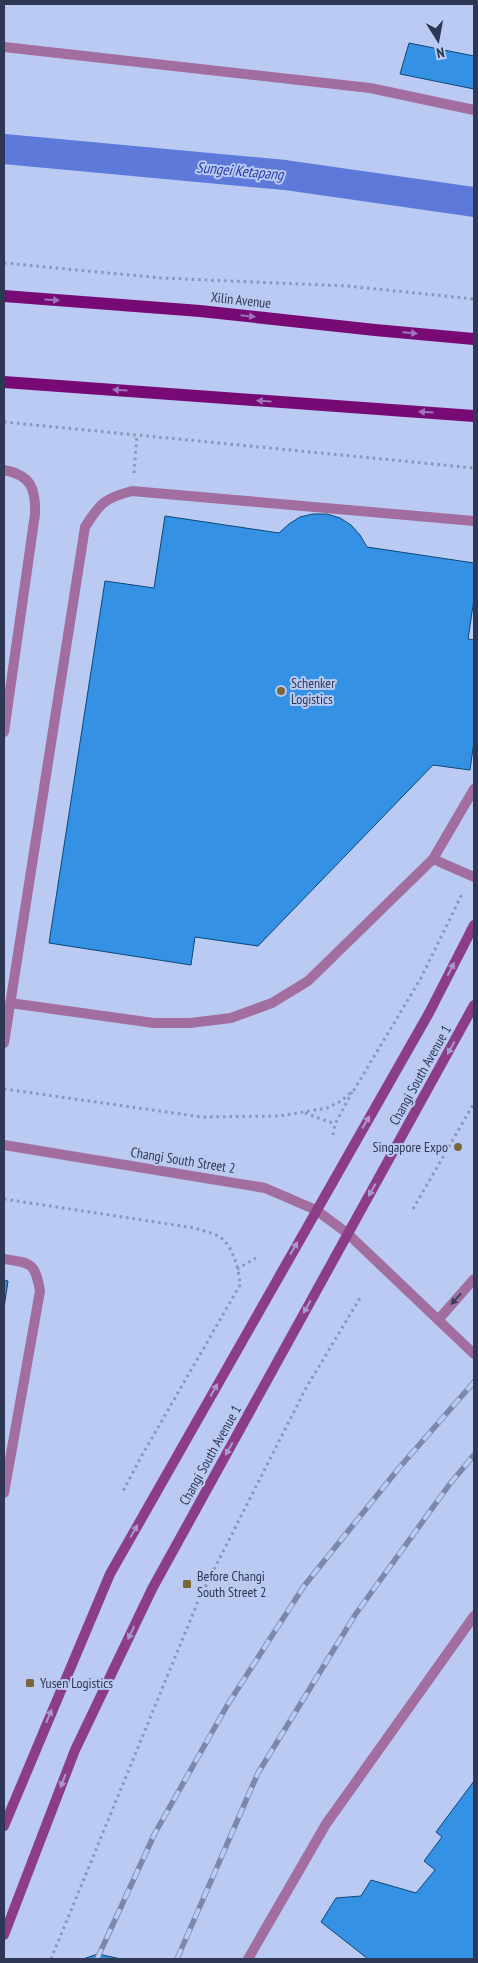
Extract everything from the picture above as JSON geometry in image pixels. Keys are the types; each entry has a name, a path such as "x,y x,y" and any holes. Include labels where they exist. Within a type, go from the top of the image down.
{"main road":[{"name":"Xilin Avenue","path":"4,296 200,311 474,339"},
{"path":"4,382 474,416"}],"street":[{"path":"4,47 370,88 474,110"},
{"path":"4,470 29,482 36,497 34,524 4,732"},
{"path":"4,1043 85,527 96,508 111,496 132,491 474,521"},
{"path":"10,1003 154,1023 190,1024 231,1018 272,1003 308,981 433,859 474,789"},
{"path":"433,859 473,876"},
{"name":"Changi South Avenue 1","path":"4,1826 110,1574 429,1013 474,925"},
{"name":"Changi South Avenue 1","path":"4,1936 9,1910 75,1750 152,1589 474,1005"},
{"name":"Changi South Street 2","path":"4,1144 266,1188 316,1210 347,1233 474,1354"},
{"path":"4,1259 26,1262 37,1272 40,1291 4,1493"},
{"path":"438,1320 474,1279"},
{"path":"248,1959 326,1824 474,1616"}],"path":[{"path":"4,263 161,278 347,286 474,299"},
{"path":"4,422 474,468"},
{"path":"134,473 137,435"},
{"path":"334,1135 335,1124 421,978 473,876"},
{"path":"4,1089 202,1117 279,1116 327,1108 341,1101 354,1090"},
{"path":"413,1209 474,1103"},
{"path":"304,1112 335,1124"},
{"path":"4,1199 195,1228 219,1236 232,1253 240,1285 122,1493"},
{"path":"237,1269 256,1258"},
{"path":"51,1959 200,1599 306,1388 360,1298"}],"building":[{"path":"409,43 474,56 474,89 400,74"},
{"name":"Schenker Logistics","path":"313,514 327,514 340,518 351,525 367,547 474,563 474,599 468,639 474,640 474,741 470,770 433,765 258,946 195,937 191,965 49,943 105,581 154,588 165,516 279,533 300,517"},
{"path":"4,1280 8,1281 4,1308"},
{"path":"474,1781 474,1959 368,1959 321,1922 336,1898 361,1896 371,1880 416,1893 435,1870 424,1861 442,1837 436,1832"},
{"path":"98,1954 121,1959 83,1959"}],"waterway":[{"name":"Sungei Ketapang","path":"4,149 285,175 474,202"}],"railway":[{"path":"97,1959 155,1833 228,1704 304,1586 399,1468 474,1382"},
{"path":"177,1959 258,1773 355,1615 449,1485 474,1455"}],"place":[{"name":"Schenker Logistics","path":"281,691"},
{"name":"Singapore Expo","path":"458,1147"},
{"name":"Before Changi South Street 2","path":"187,1584"},
{"name":"Yusen Logistics","path":"30,1683"}]}
